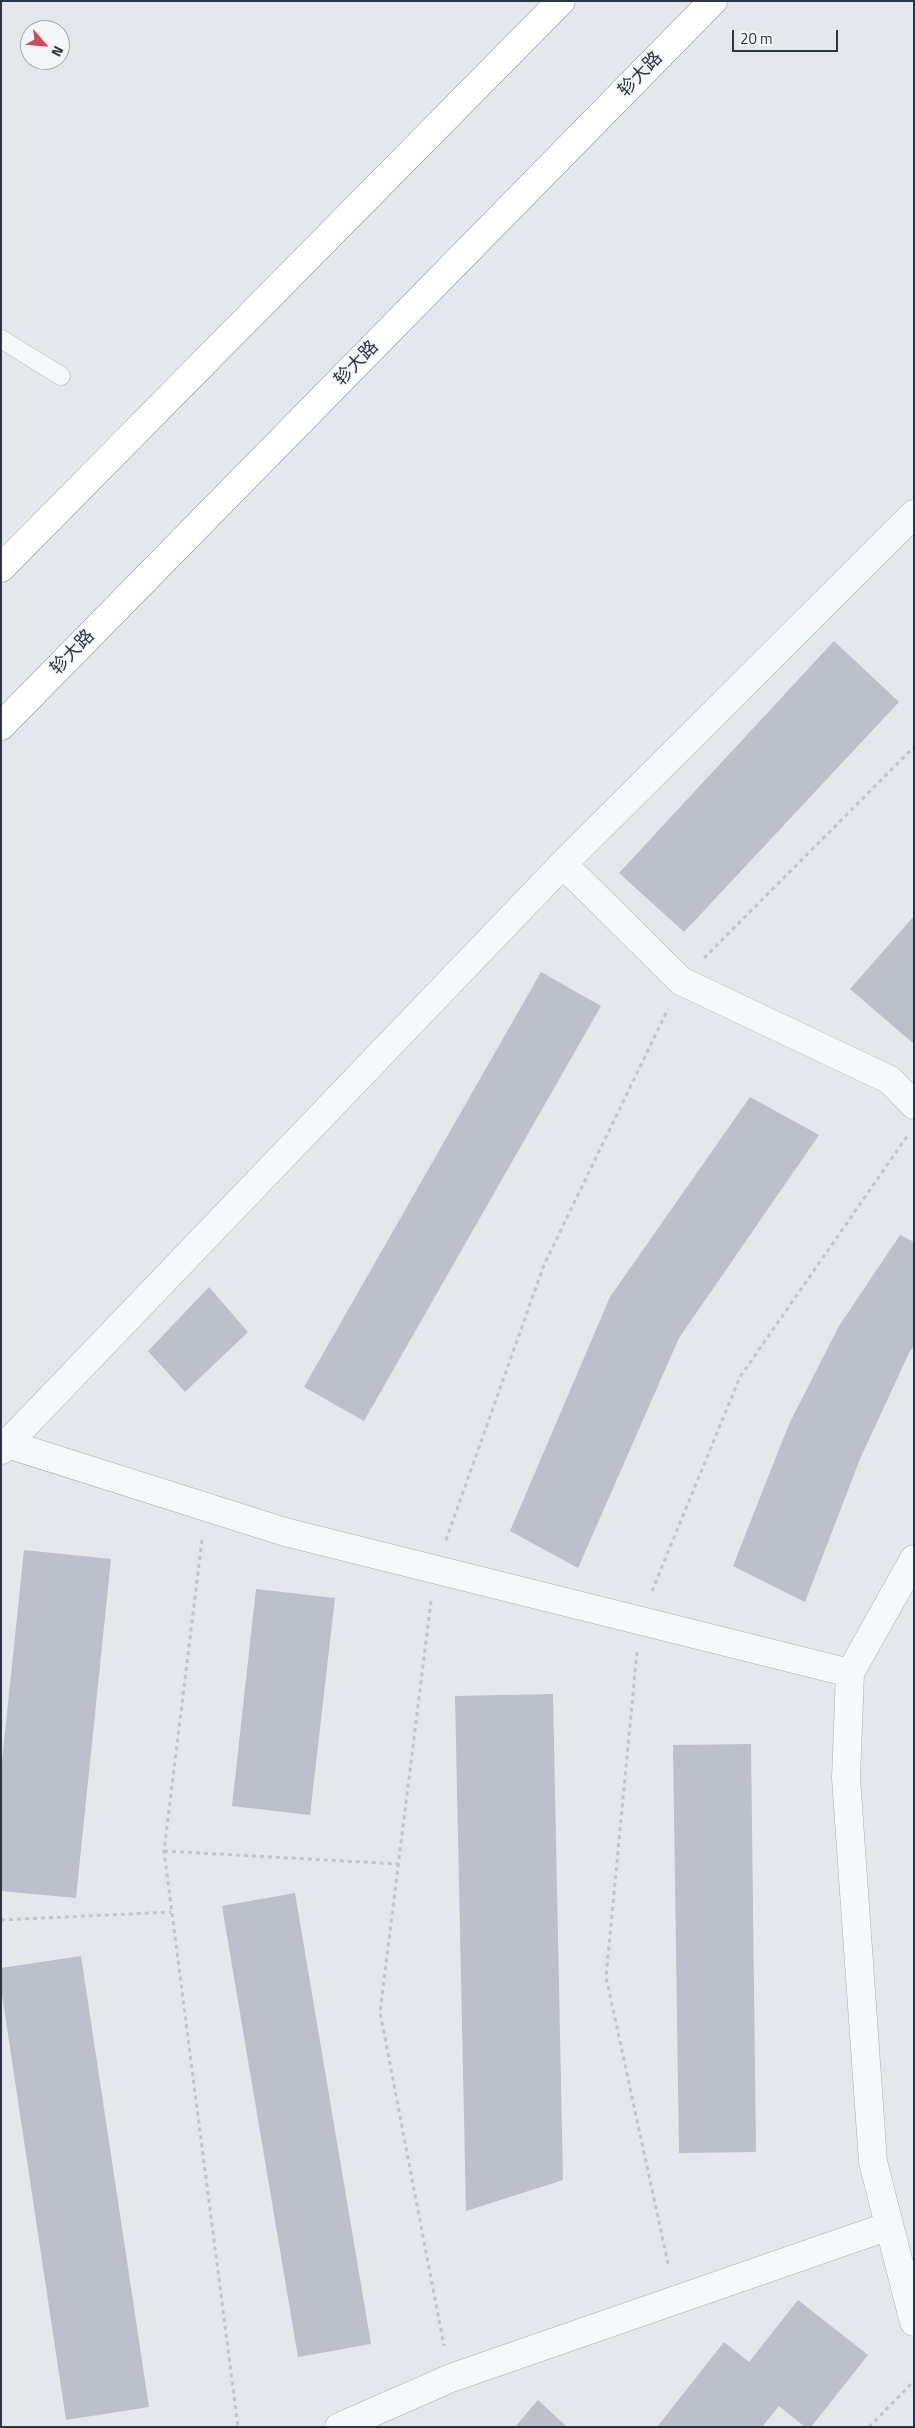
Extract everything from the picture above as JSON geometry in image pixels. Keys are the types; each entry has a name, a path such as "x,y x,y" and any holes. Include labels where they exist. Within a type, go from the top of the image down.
{"highway":[{"path":"1,568 561,1"},
{"name":"轸大路","path":"1,726 713,1"}],"street":[{"path":"850,1673 285,1532 2,1446 564,864 914,514"},
{"path":"564,864 681,981 890,1080 914,1104"},
{"path":"914,1559 850,1673 846,1778 873,2162 914,2322"},
{"path":"340,2427 451,2378 889,2226"}],"lane":[{"path":"1,339 61,376"}],"path":[{"path":"451,2378 380,2012 435,1570 544,1265 681,981 914,748"},
{"path":"676,2300 606,1977 640,1620 740,1376 908,1134"},
{"path":"206,1508 164,1851 238,2427"},
{"path":"164,1851 398,1864"},
{"path":"1,1920 171,1912"},
{"path":"869,2427 914,2381"}],"building":[{"path":"834,641 899,702 684,932 619,873"},
{"path":"914,916 914,1044 850,989"},
{"path":"541,972 601,1006 364,1421 304,1387"},
{"path":"750,1097 819,1135 679,1338 578,1568 510,1531 610,1297"},
{"path":"900,1235 914,1242 914,1346 860,1459 805,1602 733,1566 789,1424 839,1326"},
{"path":"209,1287 248,1332 185,1392 148,1351"},
{"path":"24,1550 111,1559 76,1898 1,1891 1,1771"},
{"path":"256,1589 335,1598 310,1815 232,1806"},
{"path":"553,1694 563,2180 466,2211 455,1696"},
{"path":"751,1744 756,2152 679,2153 673,1745"},
{"path":"295,1893 371,2344 298,2357 222,1906"},
{"path":"81,1956 149,2407 66,2420 1,1988 1,1968"},
{"path":"798,2300 868,2355 811,2427 805,2427 779,2406 762,2427 657,2427 724,2342 749,2362"},
{"path":"538,2400 567,2427 515,2427"}]}
